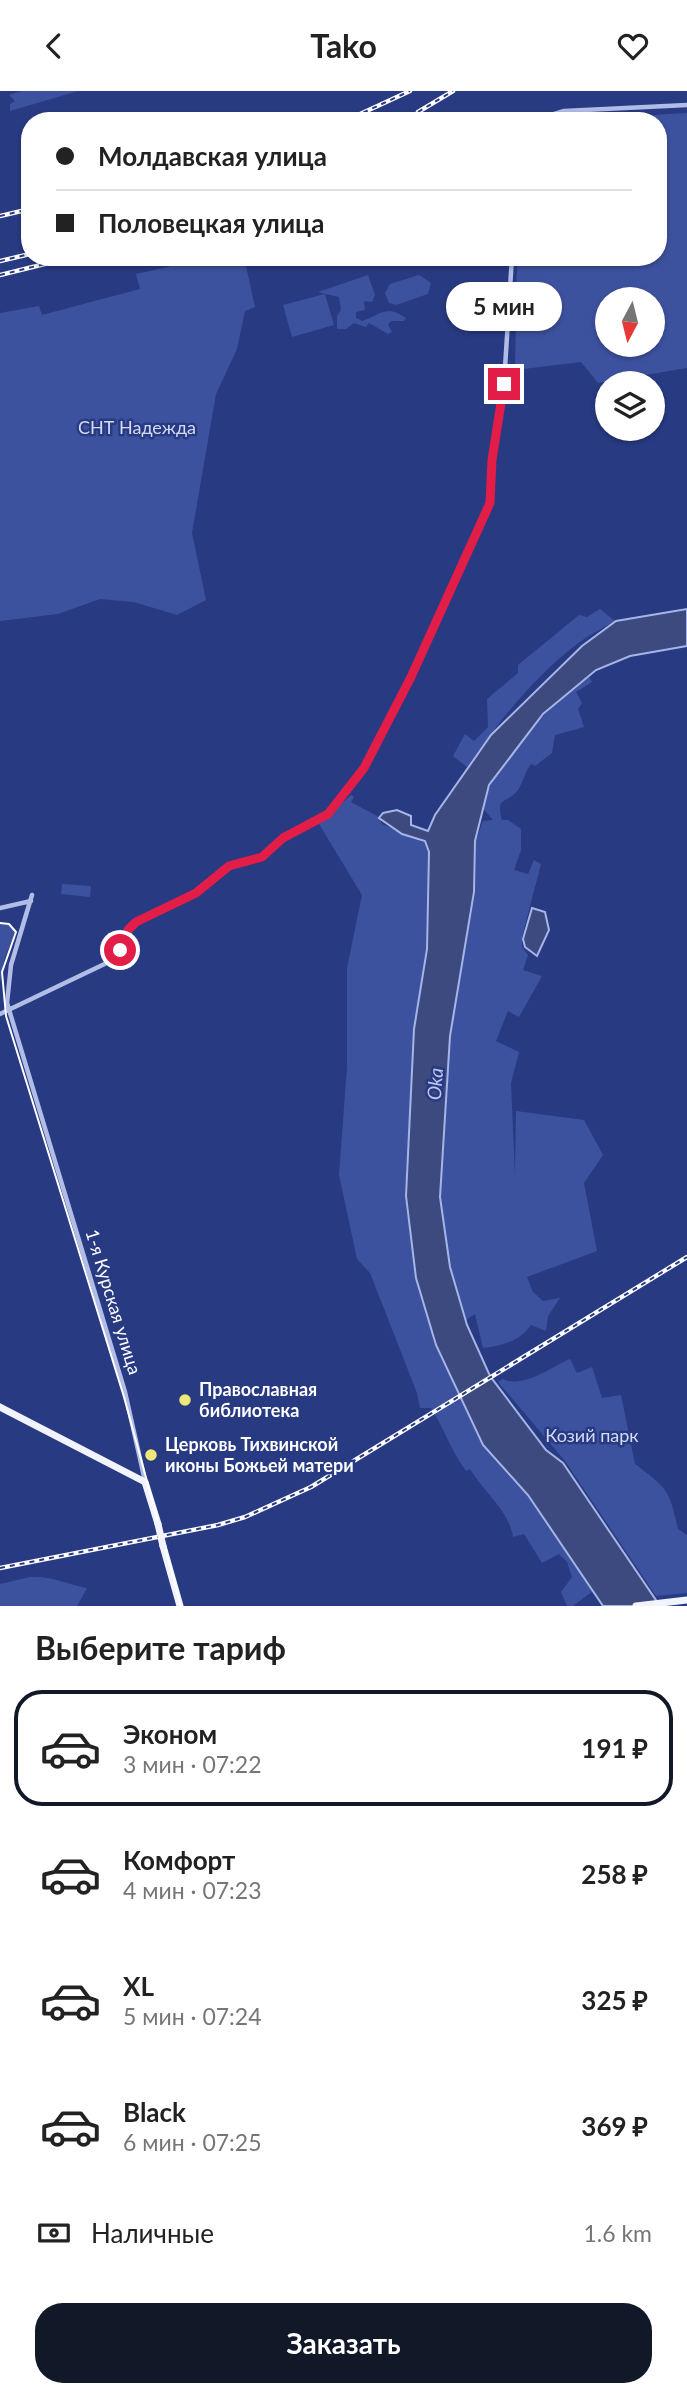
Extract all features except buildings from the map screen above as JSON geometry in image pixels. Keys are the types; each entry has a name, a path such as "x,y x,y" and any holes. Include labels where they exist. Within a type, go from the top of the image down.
{"main road":[{"path":"0,1407 145,1482"},
{"name":"1-я Курская улица","path":"145,1482 180,1606"},
{"path":"636,1606 687,1600"}],"street":[{"path":"561,112 687,105"},
{"path":"0,1014 115,959 128,930 136,922 196,893 229,866 262,857 283,838 328,814 364,768 411,677 490,503 492,460 504,384 511,266"},
{"name":"1-я Курская улица","path":"0,908 32,898 9,974 6,996 8,1009 125,1392 145,1482"}],"green space":[{"path":"22,91 78,91 10,111 10,104 15,101 9,95"},
{"path":"687,113 687,368 665,372 595,371 595,379 581,362 515,370 517,266 667,266 667,114"},
{"name":"СНТ Надежда","path":"172,266 246,266 255,307 245,311 237,349 216,394 192,533 206,600 177,615 134,602 100,599 58,614 0,621 0,313 39,306 42,315 140,289 136,274"},
{"path":"368,275 375,295 372,302 364,301 365,310 356,312 356,318 362,321 388,311 406,318 404,321 391,321 388,325 392,332 388,334 369,323 366,327 354,323 346,329 337,329 337,316 341,310 339,297 318,292"},
{"path":"419,275 431,283 428,294 396,305 389,303 385,293 390,284"},
{"path":"325,294 334,325 292,337 283,305"},
{"path":"600,609 615,621 577,644 546,671 504,717 467,767 453,756 465,734 474,741 488,727 487,699 518,673 518,665 579,615 587,617"},
{"path":"589,677 592,682 576,692 582,703 578,709 584,727 555,735 552,753 535,766 531,764 518,790 503,801 500,807 502,820 508,820 521,829 521,850 514,870 528,874 534,860 541,864 522,937 522,947 528,955 523,970 542,976 519,1017 508,1011 496,1041 519,1052 511,1083 515,1176 516,1111 584,1120 603,1155 584,1183 597,1251 527,1277 533,1292 543,1301 560,1298 548,1316 546,1331 531,1325 527,1331 510,1342 483,1348 475,1314 466,1320 450,1267 440,1197 450,1036 475,892 476,841 483,821 493,820 483,808 499,769 511,751 540,719"},
{"path":"351,795 354,797 351,802 379,817 382,824 425,842 429,853 426,949 414,1029 405,1196 416,1278 436,1346 482,1445 528,1495 593,1591 573,1606 567,1606 561,1592 572,1577 567,1562 559,1554 542,1563 524,1534 513,1537 502,1510 470,1469 466,1471 431,1408 420,1408 417,1393 370,1273 357,1259 339,1175 347,1067 347,968 362,895 319,824"},
{"path":"62,884 91,886 90,897 61,894"},
{"path":"0,924 9,924 15,932 4,960 0,983"},
{"name":"Козий парк","path":"570,1359 577,1373 592,1367 602,1398 621,1395 635,1464 666,1491 678,1529 687,1535 687,1593 656,1596 565,1461 498,1382 503,1379 528,1379"},
{"path":"30,1577 53,1579 87,1588 77,1606 0,1606 0,1584"}],"water":[{"name":"Oka","path":"687,609 687,646 630,656 596,670 543,714 489,785 475,841 474,892 450,1036 440,1197 450,1267 467,1325 490,1376 546,1450 563,1463 660,1606 603,1606 528,1495 483,1445 436,1345 416,1278 406,1196 414,1029 427,949 429,852 425,841 402,834 379,818 383,813 397,810 411,816 411,825 428,831 435,815 491,735 582,646 616,621"},
{"path":"532,908 545,912 549,930 537,956 525,947 523,939"}],"tram line":[{"path":"0,923 9,924 16,932 2,972 6,1016 124,1397 181,1606"}],"railway":[{"path":"364,112 410,91"},
{"path":"418,112 453,91"},
{"path":"0,216 21,211"},
{"path":"0,261 21,256"},
{"path":"0,275 36,266"},
{"path":"0,1568 218,1525 245,1517 311,1487 687,1257"}],"place":[{"name":"Православная библиотека","path":"185,1400"},
{"name":"Церковь Тихвинской иконы Божьей матери","path":"151,1455"}],"route":[{"path":"120,950 128,930 136,922 196,893 229,866 257,860 283,838 328,814 364,768 411,677 435,619 490,503 492,460 504,384"}]}
